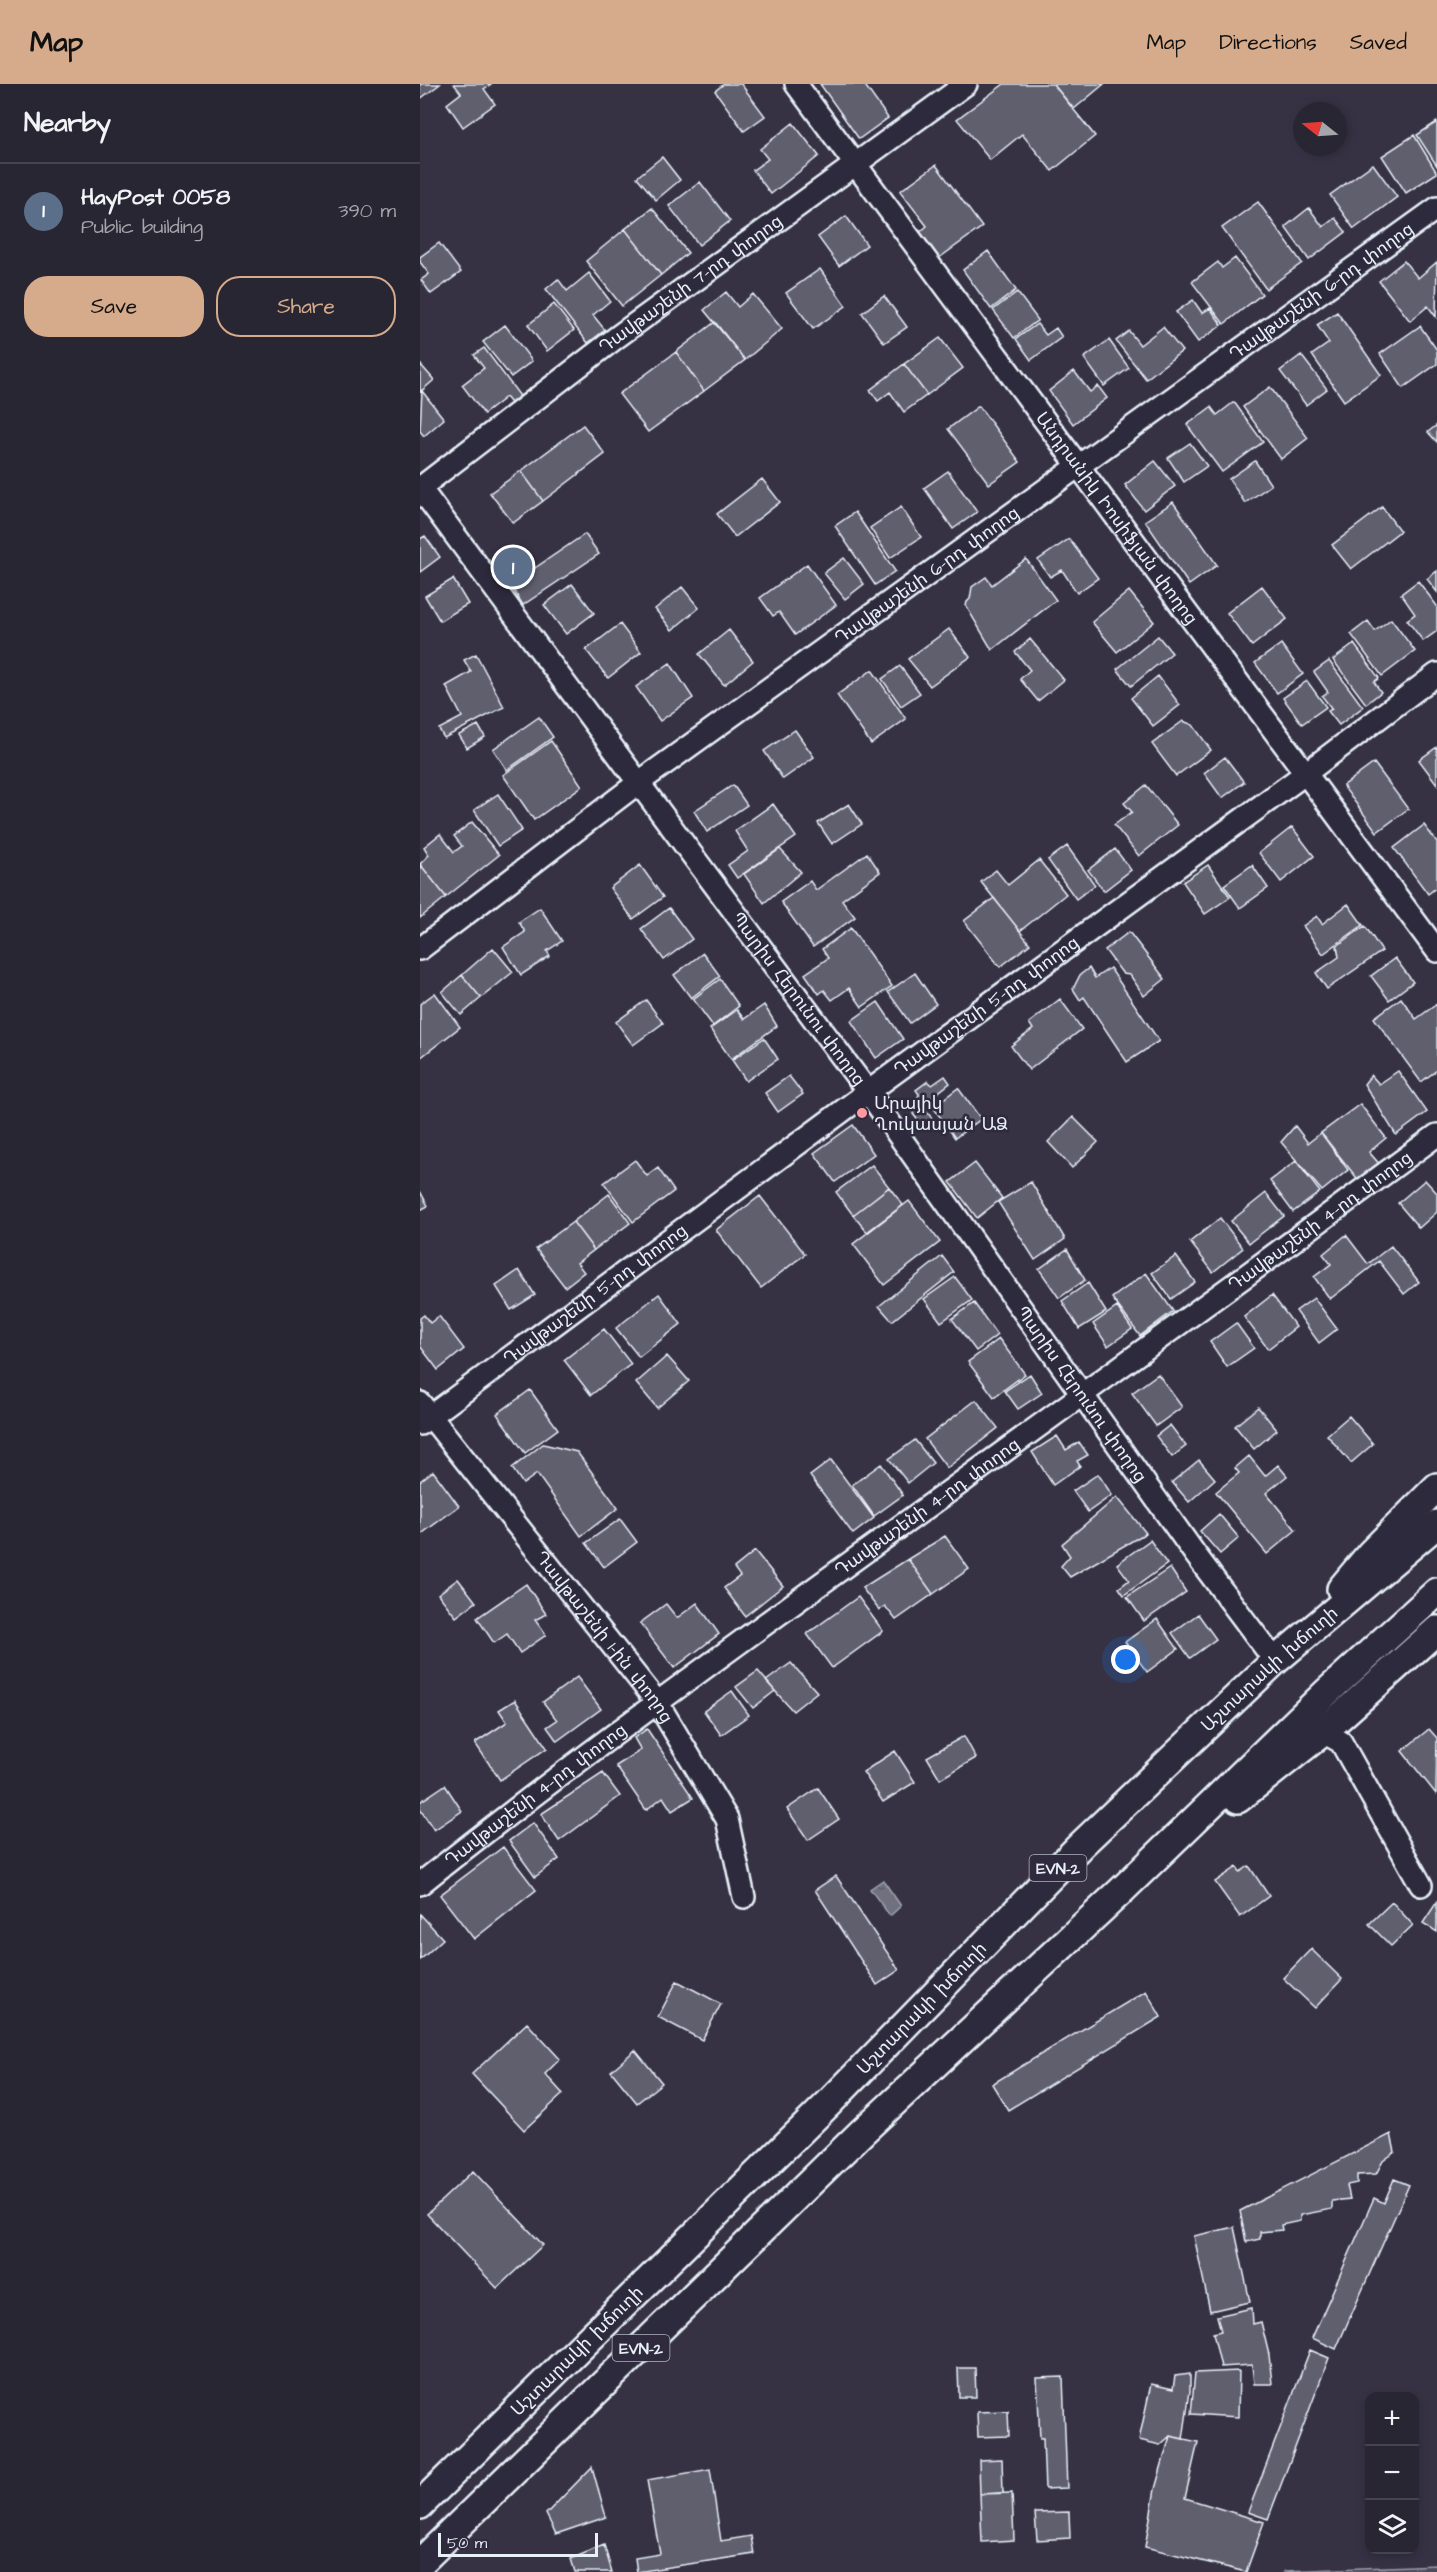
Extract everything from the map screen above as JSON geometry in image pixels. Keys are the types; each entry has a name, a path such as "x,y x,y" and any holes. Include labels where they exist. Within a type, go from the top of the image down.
{"main road":[{"path":"1297,1642 1371,1553 1437,1487"},
{"name":"Աշտարակի խճուղի","path":"420,2505 829,2103 1081,1845 1275,1661 1437,1524"},
{"name":"EVN-2","path":"420,2564 862,2132 1122,1891 1328,1691 1437,1592"},
{"path":"1122,1891 1323,1732 1437,1630"},
{"path":"829,2103 862,2132"}],"street":[{"name":"Անդրանիկ Իոսիֆյան փողոց","path":"796,84 1437,951"},
{"name":"Դավթաշենի 7-րդ փողոց","path":"420,488 617,338 966,84"},
{"name":"Դավթաշենի 6-րդ փողոց","path":"420,949 639,783 1437,208"},
{"name":"Պարիս Հերունու փողոց","path":"420,488 868,1092 1195,1554 1275,1661"},
{"name":"Դավթաշենի 5-րդ փողոց","path":"423,1414 1306,773 1437,675"},
{"name":"Դավթաշենի 4-րդ փողոց","path":"420,1884 521,1803 657,1702 1437,1135"},
{"name":"Դավթաշենի 1-ին փողոց","path":"423,1414 657,1702 727,1819 744,1897"},
{"path":"1323,1732 1341,1742 1421,1885"}],"green space":[{"path":"1437,2565 1437,2572 1284,2572 1285,2571"}],"water":[{"path":"883,1880 901,1906 890,1916 870,1889"}],"building":[{"path":"420,84 440,84 420,99"},
{"path":"454,84 491,84 484,89 495,104 463,127 447,104 461,93"},
{"path":"724,84 741,84 765,116 744,131 715,91"},
{"path":"820,84 864,84 888,118 859,139"},
{"path":"1004,84 1053,84 1095,136 1052,171 1022,134 990,160 957,119"},
{"path":"1053,84 1104,84 1074,109"},
{"path":"1437,122 1437,166 1417,135"},
{"path":"793,123 819,156 771,194 753,170 768,159 760,149"},
{"path":"1414,135 1437,173 1406,193 1382,156"},
{"path":"662,157 680,180 656,200 637,177"},
{"path":"1373,164 1397,197 1354,229 1330,195"},
{"path":"936,165 982,227 939,258 920,232 927,226 900,191"},
{"path":"700,182 730,221 699,245 669,206"},
{"path":"1258,202 1302,263 1266,289 1222,228"},
{"path":"652,208 688,253 661,275 625,229"},
{"path":"1309,208 1323,227 1335,218 1346,232 1309,260 1285,227"},
{"path":"846,216 867,245 839,266 818,237"},
{"path":"625,229 661,275 622,306 586,261"},
{"path":"439,243 461,272 431,294 421,280 429,274 420,262 420,257"},
{"path":"988,251 1016,290 991,309 963,270"},
{"path":"1235,258 1262,294 1224,324 1192,282 1218,262 1222,268"},
{"path":"1404,261 1418,278 1437,262 1436,317 1428,306 1410,321 1379,281"},
{"path":"820,269 846,306 813,329 786,293"},
{"path":"589,273 610,301 593,315 605,330 588,343 546,289 558,279 567,291"},
{"path":"726,292 738,307 753,294 782,329 745,360 704,310"},
{"path":"1017,292 1038,320 1014,338 993,310"},
{"path":"884,296 907,327 884,343 862,313"},
{"path":"1193,300 1202,313 1210,308 1222,325 1198,342 1176,312"},
{"path":"554,304 574,330 547,351 528,325"},
{"path":"1337,312 1381,375 1344,401 1312,355 1329,343 1317,325"},
{"path":"715,322 745,360 704,391 676,352"},
{"path":"1037,324 1046,335 1056,328 1062,337 1031,360 1016,339"},
{"path":"505,325 532,361 511,377 483,342"},
{"path":"1420,326 1437,350 1437,364 1403,388 1380,354"},
{"path":"1163,327 1182,351 1146,379 1116,341 1129,331 1140,345"},
{"path":"940,338 963,368 927,395 904,364"},
{"path":"1109,340 1129,368 1104,386 1084,358"},
{"path":"484,348 520,396 511,403 506,397 484,414 462,385 484,368 474,355"},
{"path":"676,352 704,391 648,432 619,394"},
{"path":"1301,355 1327,389 1306,405 1280,371"},
{"path":"420,364 434,380 420,392"},
{"path":"904,364 927,395 904,412 890,392 878,401 870,390"},
{"path":"1074,371 1090,392 1098,386 1107,398 1073,424 1049,391"},
{"path":"1270,387 1308,438 1281,459 1243,407"},
{"path":"422,391 444,419 424,436 420,431"},
{"path":"1234,402 1263,442 1222,472 1187,425 1211,407 1217,415"},
{"path":"979,406 1020,462 989,484 948,429"},
{"path":"583,425 605,454 543,501 521,471"},
{"path":"1437,425 1437,442 1428,432"},
{"path":"1190,443 1207,466 1184,482 1168,458"},
{"path":"1155,461 1175,486 1144,510 1125,485"},
{"path":"1255,461 1271,485 1245,503 1229,479"},
{"path":"521,471 543,501 513,523 490,493"},
{"path":"948,471 977,512 953,529 924,488"},
{"path":"762,479 780,502 735,537 717,514"},
{"path":"1173,502 1217,565 1189,585 1145,521"},
{"path":"901,507 921,537 890,558 870,528"},
{"path":"1382,507 1400,531 1351,569 1332,545"},
{"path":"855,512 895,571 875,585 835,526"},
{"path":"585,534 599,554 523,605 510,585"},
{"path":"425,536 440,557 420,572 420,539"},
{"path":"1069,539 1098,578 1077,593 1062,570 1050,577 1038,560"},
{"path":"844,558 864,584 845,599 824,573"},
{"path":"1026,559 1056,600 992,650 966,606 972,587 986,577 992,585"},
{"path":"807,564 836,605 795,635 779,612 773,616 760,598"},
{"path":"1437,571 1437,592 1427,579"},
{"path":"453,579 468,604 440,621 425,596"},
{"path":"1418,581 1437,606 1437,631 1423,641 1407,620 1415,614 1401,594"},
{"path":"572,584 594,613 566,634 544,605"},
{"path":"1262,586 1287,619 1252,646 1227,613"},
{"path":"682,587 699,608 672,630 655,609"},
{"path":"1129,591 1154,622 1117,652 1092,622"},
{"path":"1391,619 1415,651 1382,676 1351,634 1368,621 1375,631"},
{"path":"620,624 641,652 608,678 586,650"},
{"path":"949,629 970,657 930,686 908,659"},
{"path":"729,630 753,661 724,685 699,654"},
{"path":"1158,636 1172,653 1131,686 1117,669"},
{"path":"1030,639 1064,680 1038,701 1020,679 1030,670 1015,652"},
{"path":"1281,644 1303,674 1277,693 1255,663"},
{"path":"1354,644 1379,678 1374,682 1381,692 1366,704 1333,660"},
{"path":"476,654 504,707 444,738 439,729 462,717 446,686 471,672 464,660"},
{"path":"1329,661 1363,707 1339,725 1328,711 1332,709 1322,696 1328,692 1314,672"},
{"path":"670,663 693,698 660,721 636,687"},
{"path":"900,666 920,693 901,706 882,679"},
{"path":"872,670 906,719 871,744 837,695"},
{"path":"1158,676 1180,705 1153,726 1131,698"},
{"path":"1307,681 1326,707 1302,724 1283,698"},
{"path":"539,717 553,737 507,770 493,749"},
{"path":"1183,721 1193,725 1211,750 1176,776 1152,744"},
{"path":"478,725 485,737 467,748 459,735"},
{"path":"795,730 814,757 783,779 764,751"},
{"path":"551,741 582,786 534,820 503,775"},
{"path":"1437,747 1437,784 1419,760"},
{"path":"1225,757 1244,782 1222,798 1204,773"},
{"path":"1374,763 1408,809 1377,832 1343,786"},
{"path":"733,785 747,805 707,832 694,811"},
{"path":"1146,785 1178,825 1139,856 1114,825 1132,812 1124,803"},
{"path":"498,794 522,830 498,846 474,810"},
{"path":"773,804 796,837 737,878 728,865 748,851 735,831"},
{"path":"849,804 862,824 832,844 818,823"},
{"path":"472,822 499,855 446,897 420,864 429,855 424,847 440,834 454,852 462,846 454,836"},
{"path":"1424,825 1437,842 1437,887 1428,894 1394,848"},
{"path":"1292,827 1314,856 1281,882 1259,853"},
{"path":"1067,846 1095,885 1076,899 1048,860"},
{"path":"780,849 801,872 764,903 744,874"},
{"path":"1115,849 1131,870 1104,891 1088,870"},
{"path":"867,853 880,872 842,900 855,917 813,947 781,902 810,881 816,890"},
{"path":"1039,860 1066,894 1020,931 981,882 996,870 1008,885"},
{"path":"420,864 446,897 420,918"},
{"path":"640,865 663,897 633,919 610,888"},
{"path":"1208,865 1230,897 1205,914 1183,882"},
{"path":"1252,865 1268,888 1240,908 1224,885"},
{"path":"994,898 1030,944 1000,967 964,921"},
{"path":"1348,904 1363,925 1323,954 1303,926 1317,916 1322,924"},
{"path":"540,908 562,941 547,951 550,956 521,975 503,947 525,932 519,922"},
{"path":"669,908 692,939 664,960 641,929"},
{"path":"1365,926 1382,951 1327,989 1316,973 1339,957 1337,946"},
{"path":"851,928 892,986 862,1007 849,988 832,1000 824,990 819,994 805,974 828,958 822,949"},
{"path":"1129,932 1165,979 1144,996 1130,975 1123,974 1105,950"},
{"path":"493,948 513,972 481,998 462,975"},
{"path":"703,953 720,976 691,998 674,975"},
{"path":"1395,958 1413,982 1389,1000 1371,976"},
{"path":"1089,968 1095,978 1110,968 1159,1041 1127,1062 1084,997 1080,1000 1073,989 1080,975"},
{"path":"915,973 936,1004 910,1023 888,992"},
{"path":"462,975 481,998 461,1015 442,992"},
{"path":"720,979 739,1006 713,1026 693,999"},
{"path":"435,993 460,1027 420,1058 420,1004"},
{"path":"1401,998 1416,1019 1437,1004 1437,1070 1421,1082 1374,1018"},
{"path":"1060,999 1082,1029 1029,1070 1011,1046 1033,1029 1029,1023"},
{"path":"646,1000 663,1023 633,1045 616,1022"},
{"path":"878,1002 903,1039 876,1058 851,1021"},
{"path":"764,1005 777,1026 731,1059 710,1029 737,1010 744,1019"},
{"path":"764,1038 778,1059 746,1081 732,1060"},
{"path":"1398,1071 1427,1112 1396,1135 1364,1084 1371,1075 1379,1084"},
{"path":"789,1076 803,1094 778,1112 765,1093"},
{"path":"945,1076 950,1083 922,1105 934,1121 924,1128 913,1114 919,1094 916,1090 928,1081 932,1085"},
{"path":"958,1088 981,1119 955,1138 933,1107"},
{"path":"1360,1104 1386,1138 1369,1152 1381,1166 1360,1182 1321,1133"},
{"path":"1073,1117 1098,1142 1072,1168 1048,1142"},
{"path":"853,1125 874,1154 835,1182 814,1153"},
{"path":"1295,1126 1308,1143 1321,1133 1348,1170 1322,1191 1281,1142"},
{"path":"635,1160 647,1176 658,1168 674,1191 633,1222 604,1183"},
{"path":"1296,1161 1320,1192 1293,1212 1270,1181"},
{"path":"975,1163 1002,1198 977,1218 950,1182"},
{"path":"872,1165 889,1187 853,1215 836,1192"},
{"path":"1425,1180 1437,1193 1437,1212 1419,1228 1398,1203"},
{"path":"1031,1182 1065,1239 1035,1260 998,1202"},
{"path":"889,1187 903,1205 867,1232 853,1215"},
{"path":"420,1191 428,1206 420,1210"},
{"path":"1266,1193 1284,1216 1249,1243 1231,1221"},
{"path":"609,1194 630,1223 594,1250 573,1222"},
{"path":"760,1196 805,1254 761,1288 716,1230"},
{"path":"909,1201 940,1242 884,1285 853,1244"},
{"path":"1220,1218 1243,1248 1213,1272 1190,1242"},
{"path":"573,1222 594,1250 577,1263 584,1272 565,1287 536,1249"},
{"path":"1346,1235 1368,1264 1391,1246 1419,1282 1404,1294 1379,1261 1330,1299 1314,1277 1331,1264 1323,1254"},
{"path":"1067,1249 1085,1280 1059,1298 1039,1269"},
{"path":"942,1256 954,1272 892,1321 879,1306"},
{"path":"1176,1256 1195,1282 1171,1299 1152,1273"},
{"path":"519,1270 535,1295 511,1310 496,1286"},
{"path":"1146,1273 1173,1311 1140,1336 1112,1298"},
{"path":"955,1277 972,1300 941,1322 924,1299"},
{"path":"1088,1283 1106,1312 1079,1329 1062,1301"},
{"path":"659,1294 681,1324 639,1357 616,1328"},
{"path":"1272,1295 1296,1327 1268,1349 1244,1317"},
{"path":"1314,1298 1337,1329 1319,1343 1296,1311"},
{"path":"974,1303 997,1335 976,1351 952,1319"},
{"path":"1117,1307 1132,1329 1108,1346 1093,1324"},
{"path":"424,1315 430,1323 439,1316 464,1349 438,1370 420,1346 420,1318"},
{"path":"1236,1323 1254,1348 1227,1367 1210,1342"},
{"path":"604,1329 631,1364 591,1395 564,1360"},
{"path":"999,1339 1025,1374 994,1397 968,1362"},
{"path":"667,1356 689,1381 657,1408 636,1383"},
{"path":"1030,1374 1042,1393 1018,1409 1005,1391"},
{"path":"1158,1374 1182,1407 1156,1426 1132,1393"},
{"path":"530,1390 558,1429 525,1453 497,1414"},
{"path":"976,1400 998,1428 947,1468 925,1439"},
{"path":"1258,1407 1277,1430 1254,1449 1235,1426"},
{"path":"1349,1416 1373,1444 1351,1463 1327,1435"},
{"path":"1170,1425 1186,1446 1172,1457 1156,1436"},
{"path":"1057,1436 1066,1450 1079,1442 1088,1455 1077,1461 1080,1466 1053,1485 1032,1452"},
{"path":"915,1440 933,1463 908,1483 889,1459"},
{"path":"543,1444 577,1452 618,1508 581,1536 537,1474 523,1484 512,1468"},
{"path":"1249,1456 1265,1476 1278,1465 1287,1476 1266,1493 1296,1530 1267,1554 1216,1492 1239,1473 1235,1468"},
{"path":"831,1460 874,1518 853,1534 810,1476"},
{"path":"1199,1460 1215,1479 1189,1502 1172,1482"},
{"path":"881,1464 903,1495 874,1516 852,1485"},
{"path":"433,1471 459,1506 420,1535 420,1481"},
{"path":"1098,1474 1112,1495 1088,1512 1073,1491"},
{"path":"1117,1497 1146,1533 1070,1577 1061,1566 1070,1556 1062,1544"},
{"path":"1219,1514 1239,1538 1220,1554 1200,1531"},
{"path":"620,1519 637,1542 604,1567 586,1543"},
{"path":"945,1536 969,1569 933,1594 908,1559"},
{"path":"1150,1540 1167,1564 1124,1595 1119,1588 1129,1580 1117,1564"},
{"path":"755,1551 783,1586 745,1616 724,1588 740,1576 734,1568"},
{"path":"908,1559 933,1594 896,1620 885,1606 879,1610 862,1588"},
{"path":"1170,1568 1186,1592 1144,1621 1127,1597"},
{"path":"458,1579 476,1602 456,1617 438,1594"},
{"path":"526,1584 546,1614 535,1620 546,1635 520,1653 507,1634 494,1643 477,1618"},
{"path":"858,1597 883,1631 832,1668 807,1634"},
{"path":"697,1603 719,1634 674,1668 640,1623 666,1604 677,1618"},
{"path":"1198,1614 1216,1639 1190,1658 1172,1633"},
{"path":"1157,1619 1178,1649 1147,1672 1125,1642"},
{"path":"791,1663 817,1692 793,1711 766,1681"},
{"path":"758,1671 775,1691 753,1708 736,1687"},
{"path":"577,1677 601,1709 557,1741 547,1727 557,1720 543,1702"},
{"path":"732,1691 749,1715 721,1735 704,1711"},
{"path":"515,1700 547,1748 500,1780 475,1743 507,1722 499,1710"},
{"path":"647,1729 693,1798 672,1811 663,1797 646,1810 616,1766 641,1750 634,1738"},
{"path":"1429,1729 1437,1738 1436,1794 1402,1751"},
{"path":"964,1736 976,1758 940,1779 927,1757"},
{"path":"895,1751 915,1782 883,1802 863,1772"},
{"path":"603,1773 620,1796 559,1841 541,1814"},
{"path":"445,1785 462,1811 434,1830 420,1809 420,1802"},
{"path":"818,1788 839,1819 808,1840 787,1809"},
{"path":"533,1823 559,1859 535,1877 509,1841"},
{"path":"503,1847 536,1890 474,1939 440,1895"},
{"path":"1249,1866 1269,1896 1240,1917 1215,1882 1237,1867 1240,1872"},
{"path":"836,1876 899,1970 877,1985 815,1890"},
{"path":"1392,1902 1413,1925 1391,1946 1369,1924"},
{"path":"1437,1902 1437,1932 1423,1923"},
{"path":"420,1914 443,1939 420,1960"},
{"path":"1311,1949 1342,1979 1315,2008 1283,1978"},
{"path":"677,1981 721,2004 702,2040 658,2017"},
{"path":"1146,1991 1161,2017 1008,2110 992,2084"},
{"path":"527,2023 560,2059 545,2074 563,2094 524,2130 472,2074"},
{"path":"635,2050 662,2083 637,2103 611,2071"},
{"path":"1391,2134 1395,2152 1383,2161 1376,2174 1357,2175 1357,2183 1347,2185 1350,2199 1332,2201 1332,2209 1300,2215 1300,2221 1281,2225 1282,2230 1260,2232 1260,2239 1246,2242 1240,2211"},
{"path":"473,2171 543,2245 497,2288 427,2214"},
{"path":"1394,2179 1409,2185 1336,2349 1312,2338 1374,2198 1384,2203"},
{"path":"1234,2227 1250,2302 1210,2311 1194,2236"},
{"path":"1252,2308 1253,2324 1261,2322 1269,2355 1272,2384 1254,2384 1252,2365 1221,2367 1213,2333 1221,2331 1217,2316"},
{"path":"1310,2350 1329,2358 1268,2519 1248,2512"},
{"path":"958,2368 975,2368 976,2397 959,2397"},
{"path":"1239,2371 1238,2417 1191,2414 1195,2373"},
{"path":"1190,2374 1190,2391 1183,2439 1170,2436 1160,2445 1139,2440 1151,2384 1173,2389 1175,2376"},
{"path":"1063,2377 1067,2488 1045,2489 1037,2378"},
{"path":"1008,2411 1009,2436 978,2437 977,2412"},
{"path":"1170,2436 1198,2442 1185,2498 1264,2522 1246,2572 1145,2547 1155,2489"},
{"path":"1002,2459 1003,2493 980,2494 979,2460"},
{"path":"592,2467 606,2517 556,2534 546,2514"},
{"path":"710,2469 721,2541 751,2536 754,2554 637,2572 635,2558 660,2554 647,2480"},
{"path":"1012,2493 1014,2540 982,2542 980,2494"},
{"path":"1069,2512 1070,2538 1037,2540 1035,2513"},
{"path":"604,2545 612,2572 575,2572 571,2559"}],"place":[{"name":"HayPost 0058","path":"513,567"},
{"name":"Արայիկ Ղուկասյան ԱՁ","path":"862,1113"}]}
